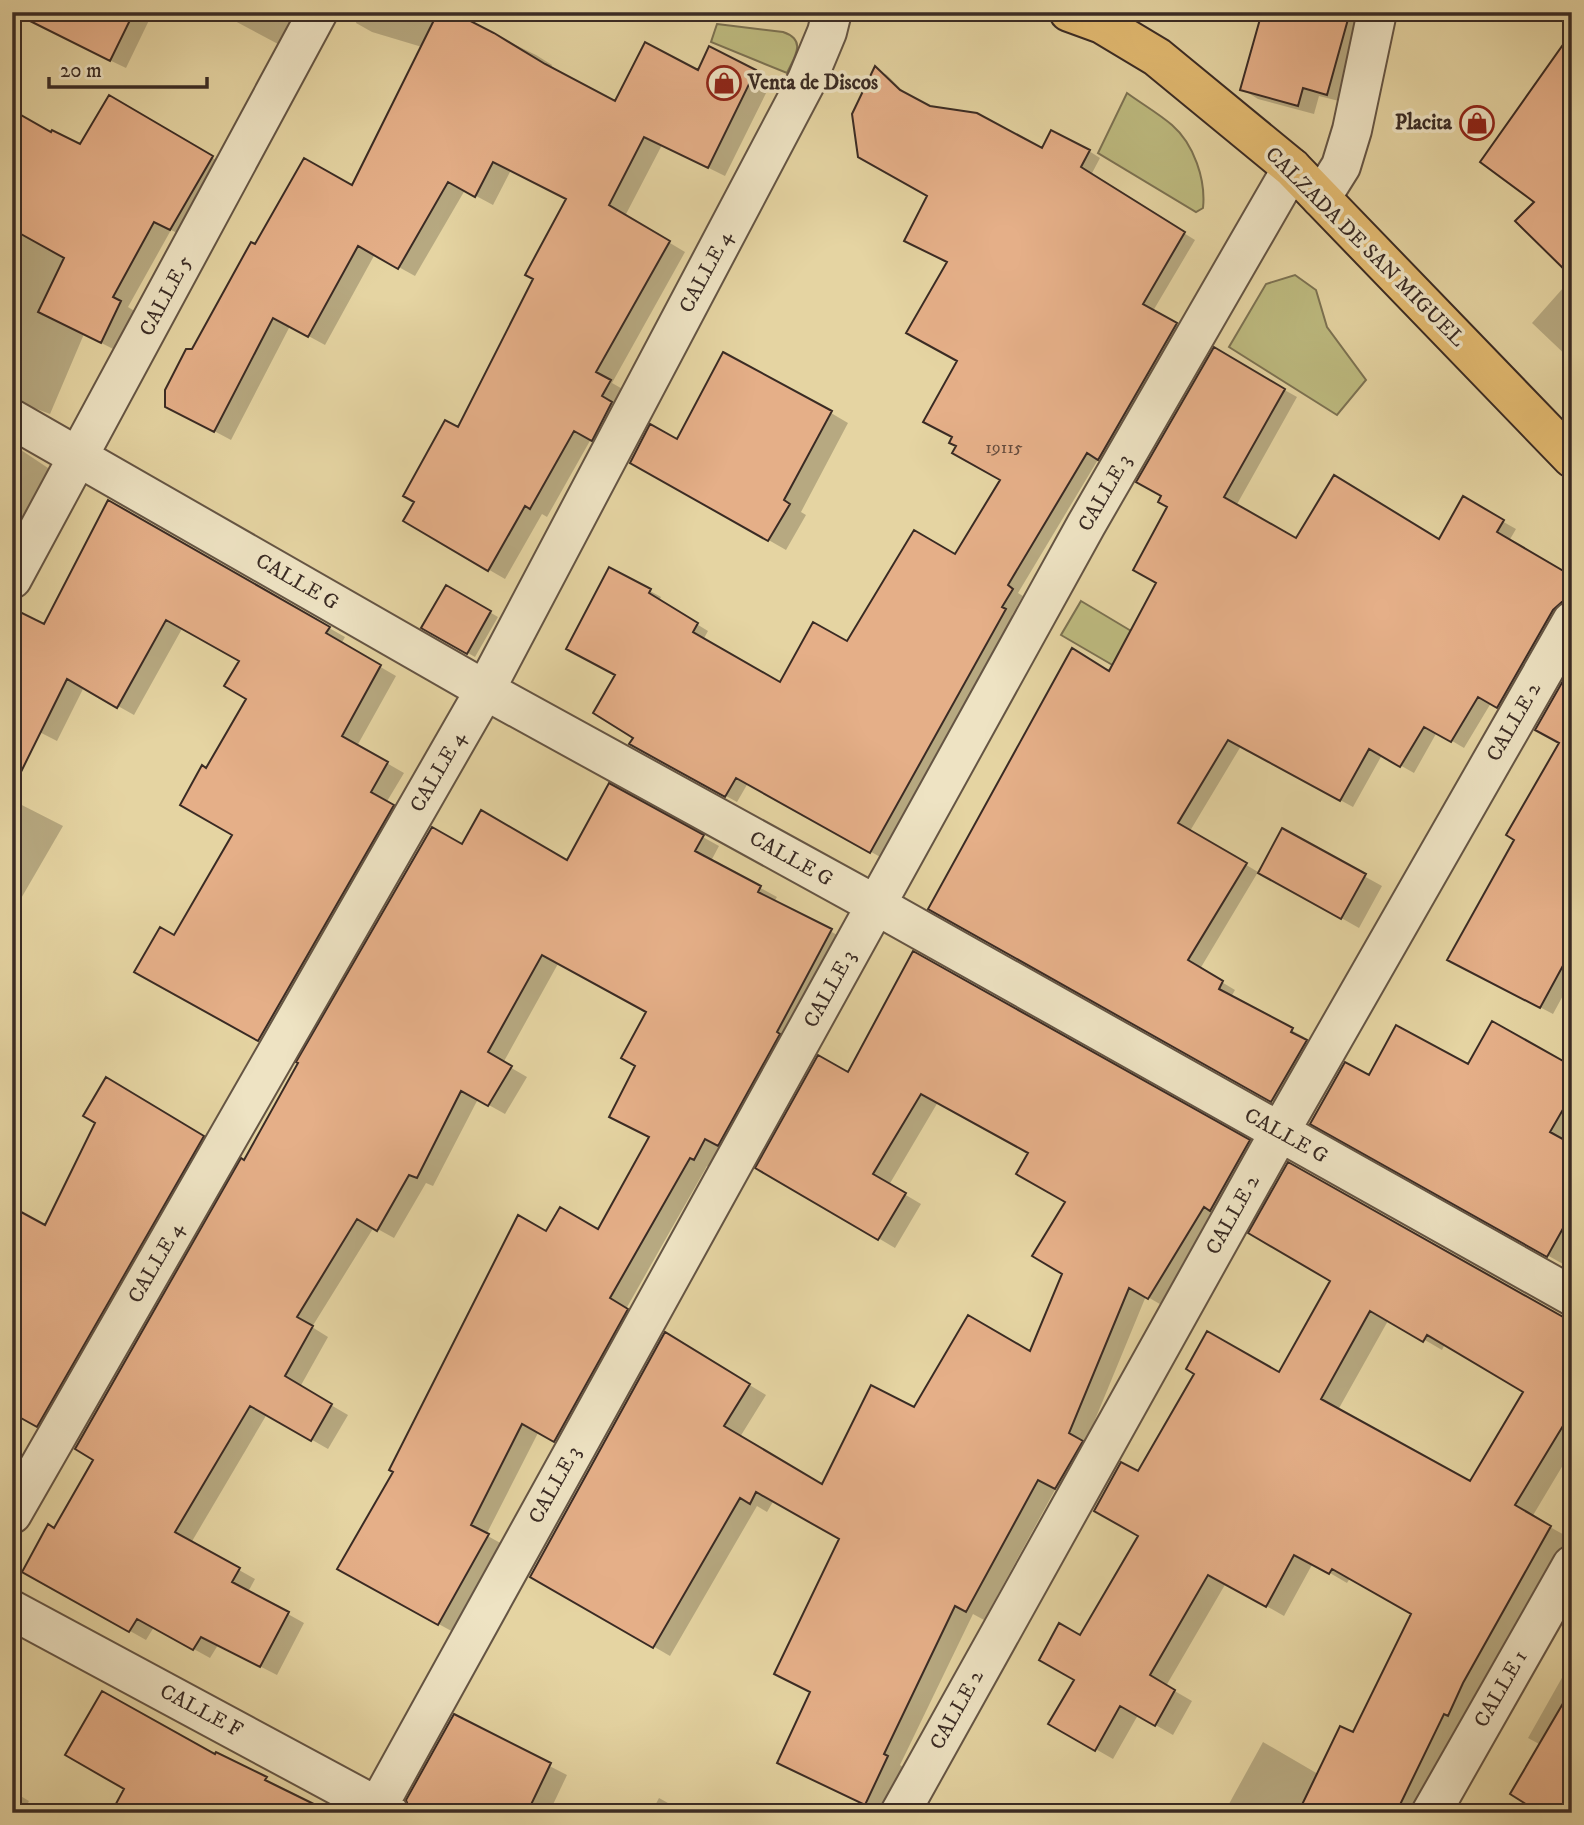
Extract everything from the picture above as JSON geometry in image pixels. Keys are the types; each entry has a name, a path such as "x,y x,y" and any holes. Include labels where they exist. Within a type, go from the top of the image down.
{"main road":[{"name":"CALZADA DE SAN MIGUEL","path":"1069,12 1101,24 1157,57 1292,168 1572,458"}],"street":[{"name":"CALLE 5","path":"12,579 318,12"},
{"name":"CALLE 4","path":"12,1514 485,690 807,80 827,32 832,12"},
{"path":"1321,198 1341,166 1352,130 1377,12"},
{"name":"CALLE 3","path":"380,1811 1086,525 1292,168"},
{"name":"CALLE G","path":"12,419 485,690 876,905 1572,1296"},
{"name":"CALLE 2","path":"900,1813 1279,1133 1572,621"},
{"name":"CALLE 1","path":"1431,1813 1572,1565"},
{"name":"CALLE F","path":"12,1609 380,1811"}],"shaded area":[{"path":"717,24 790,35 795,39 797,49 787,73 711,42"},
{"path":"1127,93 1161,116 1187,142 1197,163 1203,186 1203,208 1196,212 1098,153"},
{"path":"1295,275 1316,290 1327,327 1366,380 1337,415 1229,347 1266,284"},
{"path":"1081,601 1188,665 1169,698 1061,635"}],"building":[{"path":"12,12 134,12 110,61"},
{"path":"438,12 453,12 615,101 645,42 698,70 709,46 756,70 708,168 644,137 609,205 670,241 596,372 611,380 602,396 612,402 592,441 574,431 530,509 525,506 488,571 403,521 414,502 403,496 445,420 458,427 533,279 525,275 566,199 493,162 475,197 448,182 398,269 358,246 308,337 273,318 214,432 165,407 165,390 186,349 192,349 251,242 255,244 304,158 352,185"},
{"path":"1262,12 1350,12 1327,95 1303,88 1298,106 1240,90"},
{"path":"1572,32 1572,277 1515,221 1534,202 1480,162"},
{"path":"875,66 900,90 930,106 977,113 1042,148 1051,130 1090,150 1081,167 1185,232 1143,304 1177,323 1098,460 1087,453 1008,585 1013,589 1002,607 1006,609 870,853 736,778 725,797 629,744 633,738 593,713 615,675 566,649 609,567 651,589 649,593 698,623 693,632 780,682 813,622 847,641 914,530 955,554 1000,480 952,453 956,446 949,443 952,437 923,422 957,361 906,333 947,262 904,241 927,196 858,157 852,114"},
{"path":"109,95 213,156 170,230 154,222 113,297 121,301 101,343 38,312 64,258 12,229 12,110 51,132 52,130 80,144"},
{"path":"1214,347 1285,389 1224,497 1296,538 1334,475 1439,539 1463,496 1504,520 1497,532 1572,576 1572,599 1562,602 1553,610 1497,708 1478,697 1451,742 1424,727 1400,767 1369,749 1340,801 1228,740 1178,823 1247,863 1188,960 1223,981 1219,989 1293,1028 1291,1032 1307,1040 1271,1102 928,909 1072,648 1109,671 1156,583 1133,570 1167,507 1158,502 1161,496 1136,482"},
{"path":"723,352 832,411 784,500 790,504 768,541 630,463 650,424 677,439"},
{"path":"108,500 330,627 326,633 381,665 342,736 388,762 371,792 394,805 258,1041 134,972 160,927 174,935 232,835 180,805 202,765 206,768 246,699 224,686 239,661 166,620 117,708 67,679 12,790 12,608 44,624"},
{"path":"446,585 491,611 467,654 421,628"},
{"path":"1572,665 1572,949 1540,1008 1447,960 1514,840 1506,835 1559,743 1535,730"},
{"path":"609,783 704,835 695,851 761,886 758,892 832,929 777,1032 780,1034 718,1146 705,1139 694,1160 690,1158 610,1298 628,1309 554,1442 522,1424 471,1525 489,1534 438,1625 337,1569 393,1472 389,1470 518,1215 546,1231 560,1207 598,1229 649,1137 609,1117 635,1066 621,1058 646,1012 542,955 488,1052 512,1066 488,1106 461,1091 417,1178 409,1175 377,1231 357,1219 297,1317 313,1326 285,1376 332,1404 311,1441 250,1406 175,1532 240,1568 232,1582 289,1612 260,1667 201,1637 193,1650 137,1619 129,1632 22,1572 48,1524 54,1528 93,1460 75,1449 241,1158 244,1160 298,1063 296,1062 432,827 462,844 481,810 567,860"},
{"path":"1282,828 1366,874 1341,919 1258,873"},
{"path":"913,951 1250,1140 1210,1211 1204,1207 1148,1299 1129,1288 1069,1433 1083,1441 1055,1489 1038,1480 966,1612 955,1606 884,1754 888,1756 865,1805 777,1763 810,1692 774,1674 839,1539 756,1492 750,1504 740,1498 653,1648 530,1577 665,1332 750,1384 724,1426 822,1484 871,1385 914,1407 968,1315 1030,1351 1062,1274 1032,1256 1065,1202 1016,1174 1028,1153 921,1094 873,1174 906,1193 878,1240 755,1168 818,1055 848,1072"},
{"path":"1492,1021 1572,1066 1572,1094 1550,1132 1572,1144 1572,1212 1547,1257 1310,1124 1345,1062 1369,1075 1396,1025 1468,1064"},
{"path":"106,1077 204,1136 37,1427 12,1413 12,1207 45,1225 95,1123 83,1116"},
{"path":"1288,1162 1572,1322 1572,1411 1515,1505 1551,1526 1463,1683 1448,1716 1444,1714 1396,1813 1298,1813 1340,1726 1353,1732 1411,1614 1332,1569 1329,1574 1294,1555 1266,1607 1208,1575 1150,1675 1175,1690 1155,1726 1120,1706 1095,1751 1048,1724 1074,1680 1039,1660 1059,1623 1080,1635 1138,1536 1094,1511 1121,1462 1138,1471 1194,1374 1186,1369 1207,1331 1279,1372 1330,1281 1248,1233","holes":["1370,1311 1423,1342 1427,1335 1523,1392 1470,1481 1321,1399"]},
{"path":"1572,1688 1572,1813 1540,1813 1510,1794"},
{"path":"102,1691 215,1754 216,1752 267,1777 265,1780 332,1813 111,1813 124,1789 65,1755"},
{"path":"454,1714 551,1763 527,1813 411,1813 406,1800"}],"place":[{"name":"Venta de Discos","path":"724,83"},
{"name":"Placita","path":"1477,123"}]}
